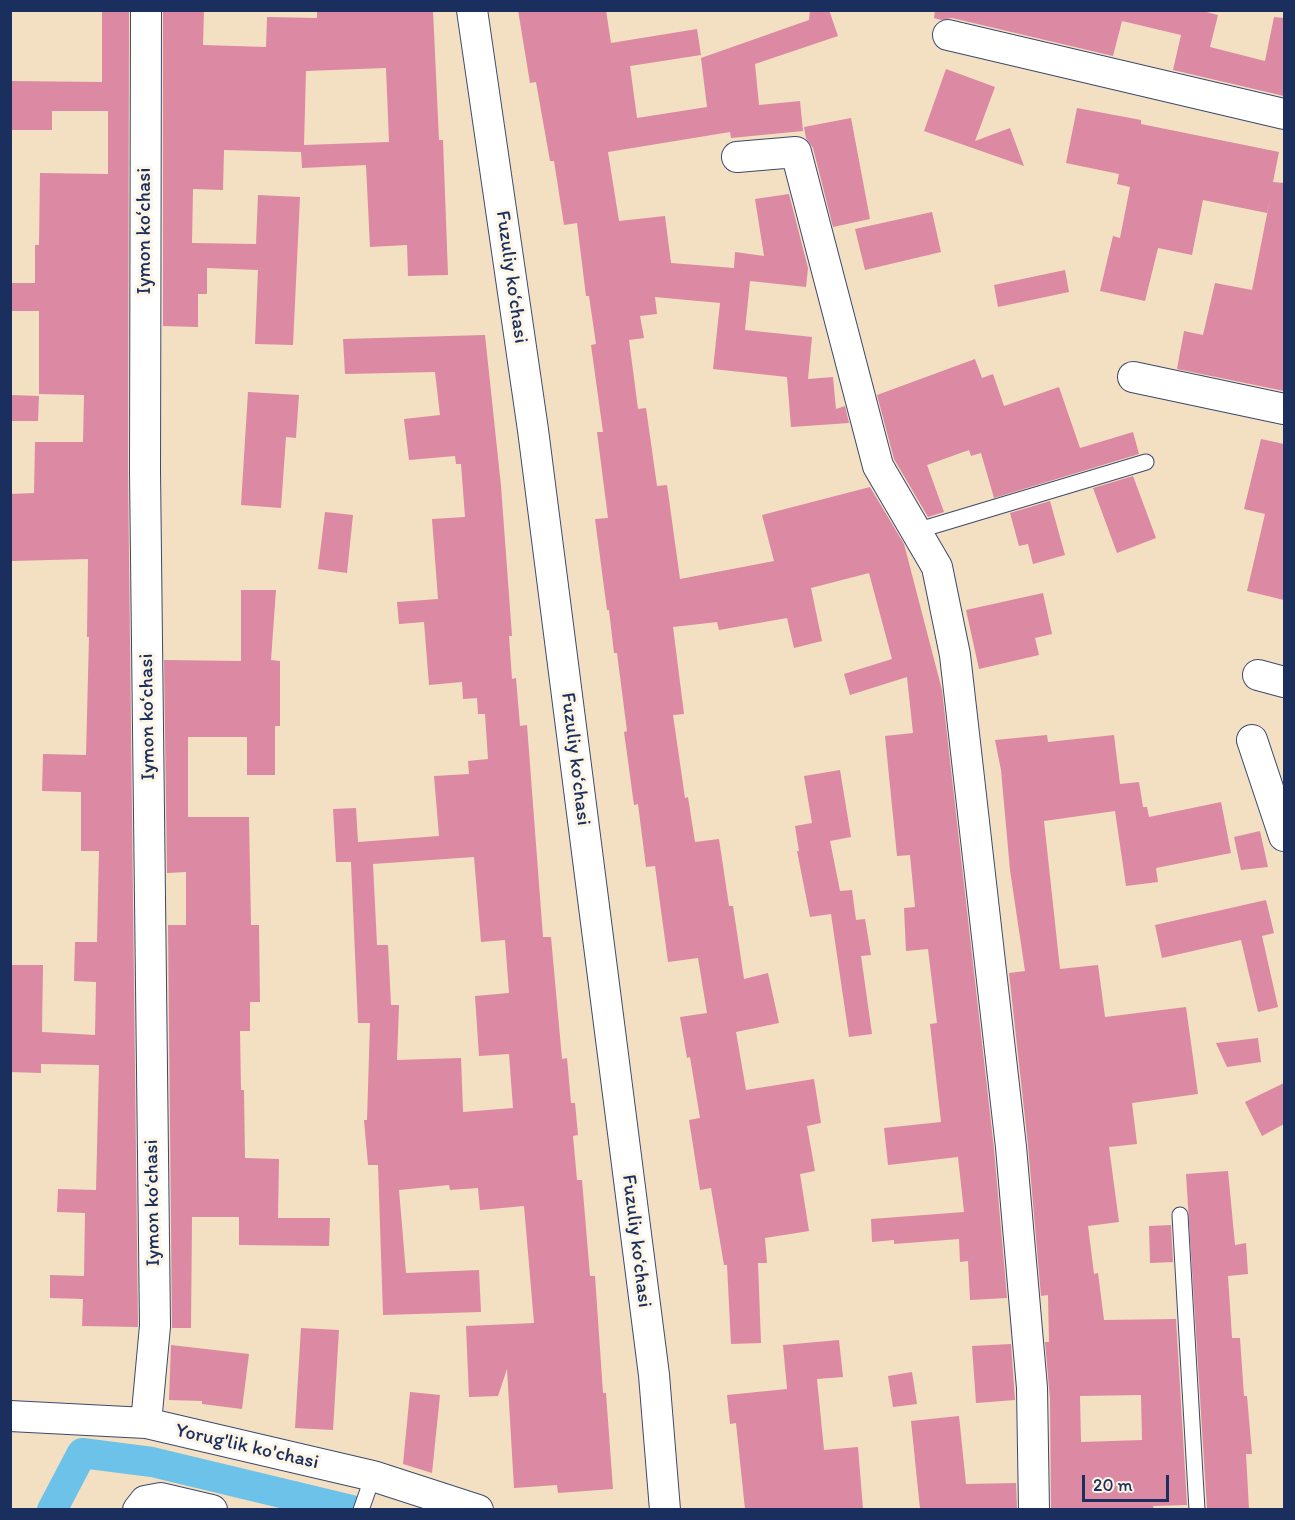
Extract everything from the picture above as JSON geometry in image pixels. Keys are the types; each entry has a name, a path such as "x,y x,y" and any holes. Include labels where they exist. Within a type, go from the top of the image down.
{"street":[{"name":"Iymon koʻchasi","path":"146,10 145,471 155,1326 146,1423"},
{"name":"Fuzuliy koʻchasi","path":"471,10 537,466 654,1375 665,1509"},
{"path":"948,35 1284,114"},
{"path":"737,157 796,152 878,465 937,567 955,655 1011,1147 1032,1388 1034,1509"},
{"path":"1133,377 1284,409"},
{"path":"1252,740 1284,836"},
{"name":"Yorug'lik ko'chasi","path":"10,1416 146,1423 373,1476 478,1509"},
{"path":"138,1509 146,1501 161,1497 212,1509"}],"lane":[{"path":"916,531 1146,462"},
{"path":"1180,1215 1197,1509"},
{"path":"361,1509 373,1476"}],"building":[{"path":"102,10 129,10 128,471 138,1327 82,1326 83,1299 50,1298 50,1275 84,1276 85,1213 57,1212 58,1189 96,1190 99,1065 41,1064 41,1073 10,1072 10,965 43,965 42,1032 95,1035 96,982 74,981 75,942 97,942 99,851 81,851 81,792 42,791 43,754 86,755 88,559 12,561 10,533 10,494 34,493 35,442 83,442 84,395 39,394 39,311 10,311 10,283 35,283 35,245 39,245 40,173 108,174 108,111 52,111 52,130 10,130 10,81 102,82"},
{"path":"163,10 204,10 203,45 266,47 267,17 317,18 317,10 433,10 439,140 443,140 448,275 408,276 407,245 370,247 366,165 302,168 301,152 224,150 223,190 193,189 192,243 256,244 258,195 300,197 293,345 255,344 258,270 207,268 207,294 198,294 198,327 163,326","holes":["386,68 389,142 304,145 306,71"]},
{"path":"518,10 606,10 611,43 697,29 701,55 630,66 637,118 707,107 701,58 809,20 810,10 829,10 838,36 755,64 759,105 800,101 803,131 731,138 730,132 608,152 619,221 665,216 671,263 734,268 735,252 764,256 755,199 789,194 808,268 806,287 750,281 745,330 812,337 808,379 833,377 836,409 845,406 849,423 791,427 787,377 713,369 720,303 655,297 657,314 640,316 644,338 629,340 638,409 646,408 657,486 667,485 680,579 774,561 762,515 870,487 904,544 942,690 994,1149 1007,1298 970,1300 968,1261 960,1262 959,1239 894,1244 894,1240 872,1242 871,1219 964,1212 958,1157 888,1165 884,1128 941,1122 930,1024 937,1023 928,949 906,951 904,908 915,907 910,855 897,856 885,736 913,733 907,677 850,695 844,674 892,659 869,573 811,588 822,641 794,648 787,618 719,630 717,622 673,627 684,714 673,715 685,798 688,797 695,842 719,839 729,906 733,906 744,979 768,973 779,1023 736,1032 746,1090 814,1079 821,1123 807,1126 815,1171 800,1174 809,1231 765,1238 767,1263 758,1263 761,1343 731,1344 727,1265 724,1265 711,1188 700,1190 689,1120 700,1118 690,1057 687,1058 680,1017 707,1013 698,958 668,962 655,866 646,867 638,804 634,805 624,732 627,731 617,653 614,653 595,519 608,518 597,432 603,432 591,345 596,344 589,296 586,296 577,223 564,225 554,161 550,161 536,82 530,83"},
{"path":"935,10 1199,10 1218,15 1210,47 1265,61 1274,17 1284,18 1284,96 1173,70 1181,35 1122,21 1113,56 952,18 941,20 934,18"},
{"path":"946,69 995,87 975,141 1010,128 1024,166 924,131"},
{"path":"1077,108 1141,120 1141,124 1279,152 1273,182 1284,183 1284,391 1177,369 1184,331 1203,335 1215,283 1252,290 1270,199 1267,213 1203,200 1192,255 1158,248 1145,301 1100,291 1113,236 1120,238 1130,187 1117,184 1119,174 1066,163"},
{"path":"851,118 870,219 833,227 813,148 806,138 804,127"},
{"path":"932,212 941,252 865,270 855,229"},
{"path":"1065,270 1069,292 998,307 994,285"},
{"path":"485,335 501,486 512,636 509,636 512,679 516,678 520,726 527,725 543,937 551,937 562,1059 567,1058 571,1103 575,1103 578,1135 573,1136 577,1180 582,1180 590,1276 595,1276 603,1393 606,1393 613,1489 558,1493 557,1485 514,1488 507,1369 498,1396 469,1397 466,1326 534,1323 524,1206 480,1210 478,1188 450,1190 449,1185 399,1190 406,1273 479,1270 481,1312 383,1315 378,1165 368,1165 364,1120 367,1120 370,1023 358,1023 351,862 336,862 333,809 356,808 358,842 439,836 434,776 469,774 468,761 488,759 485,714 478,714 477,698 463,699 462,682 429,685 424,622 399,624 397,602 438,599 432,519 465,517 461,464 456,464 455,456 409,460 404,419 440,415 435,372 345,374 343,339","holes":["474,857 481,942 505,940 509,993 475,996 479,1056 509,1054 513,1108 463,1112 461,1058 397,1060 399,1005 391,1005 388,945 377,945 373,864"]},
{"path":"975,359 982,378 993,374 1004,406 1059,387 1080,448 1133,432 1139,454 994,498 981,453 971,456 969,450 927,465 944,512 928,517 894,459 877,395"},
{"path":"248,392 299,395 296,438 286,437 281,508 241,505"},
{"path":"10,395 39,396 38,421 10,421"},
{"path":"1261,439 1284,444 1284,600 1247,591 1265,514 1244,509"},
{"path":"1133,476 1156,538 1117,553 1093,488"},
{"path":"1050,501 1065,555 1033,564 1028,544 1019,546 1010,513"},
{"path":"325,512 353,515 347,573 318,569"},
{"path":"241,590 276,590 271,660 280,661 280,726 275,726 275,775 247,775 247,737 188,737 188,817 249,817 251,925 259,925 260,1002 250,1002 250,1031 240,1031 245,1158 279,1159 278,1218 330,1218 329,1246 239,1245 239,1217 192,1217 191,1328 172,1328 168,925 186,925 186,872 167,873 164,660 241,661"},
{"path":"1043,593 1052,634 1035,638 1039,655 979,669 966,610"},
{"path":"1047,735 1048,742 1114,735 1120,784 1139,782 1143,807 1147,807 1149,817 1221,802 1231,853 1156,868 1158,882 1126,886 1115,811 1044,821 1060,969 1098,965 1105,1017 1186,1007 1198,1094 1132,1103 1137,1144 1109,1147 1119,1222 1088,1226 1094,1274 1098,1273 1104,1320 1176,1319 1187,1505 1153,1506 1154,1509 1051,1509 1050,1399 1045,1342 1049,1342 1048,1295 1041,1296 1028,1145 1009,973 1025,971 1010,870 1001,770 995,740","holes":["1141,1395 1142,1440 1081,1442 1080,1396"]},
{"path":"840,770 851,837 830,841 840,891 852,890 856,920 865,919 871,955 861,956 872,1034 849,1037 831,914 810,917 797,851 799,851 795,826 812,823 804,776"},
{"path":"1260,831 1268,867 1241,870 1234,837"},
{"path":"1266,900 1274,933 1262,936 1278,1007 1258,1012 1241,940 1162,958 1155,925"},
{"path":"1258,1038 1261,1062 1227,1067 1216,1043"},
{"path":"1284,1083 1284,1124 1262,1136 1245,1102"},
{"path":"1228,1171 1235,1245 1246,1243 1248,1274 1228,1276 1232,1338 1240,1338 1244,1396 1247,1396 1252,1454 1246,1454 1249,1509 1207,1509 1186,1174"},
{"path":"1171,1225 1173,1262 1150,1263 1149,1226"},
{"path":"301,1328 339,1330 333,1430 295,1428"},
{"path":"839,1340 843,1377 817,1379 824,1450 858,1447 863,1509 745,1509 736,1423 730,1424 727,1395 787,1389 783,1345"},
{"path":"1011,1344 1015,1400 976,1403 972,1346"},
{"path":"171,1345 249,1354 242,1409 202,1404 202,1401 169,1400"},
{"path":"912,1372 917,1404 893,1407 888,1376"},
{"path":"410,1392 440,1395 432,1473 403,1464"},
{"path":"959,1416 966,1484 1016,1483 1017,1509 920,1509 911,1421"}],"waterway":[{"path":"52,1510 82,1453 152,1462 352,1510"}]}
